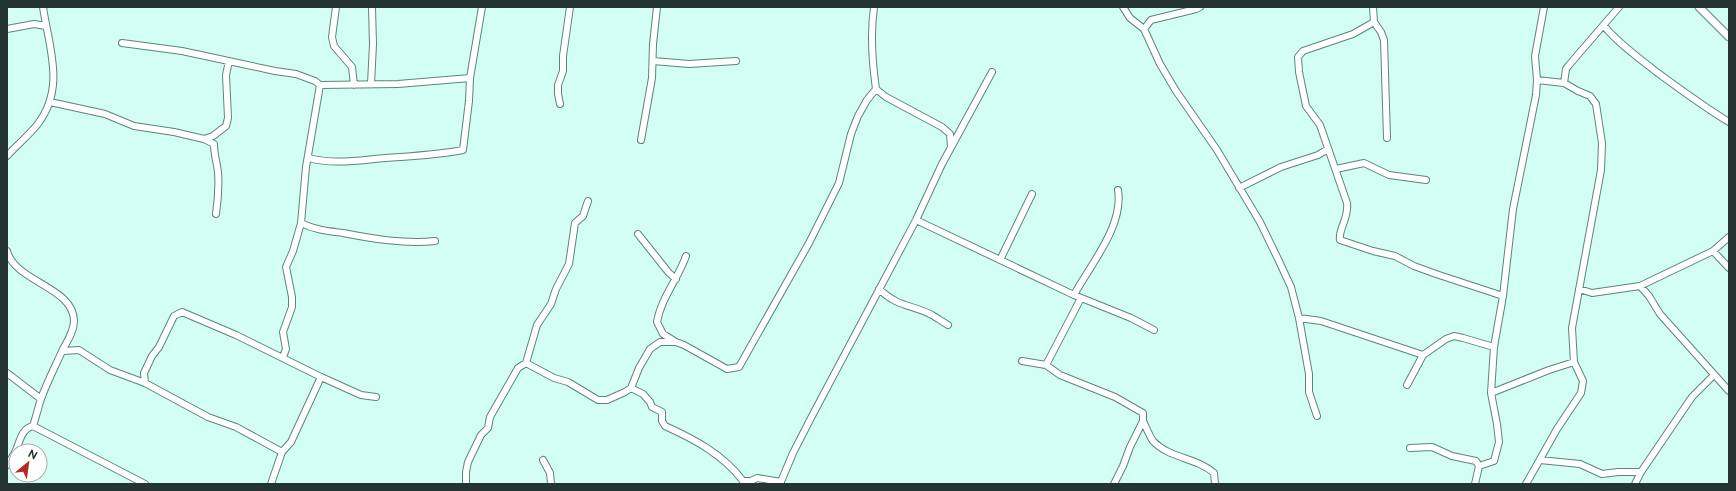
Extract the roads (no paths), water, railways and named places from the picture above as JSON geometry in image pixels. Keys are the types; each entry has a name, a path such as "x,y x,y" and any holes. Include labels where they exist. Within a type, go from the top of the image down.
{"street":[{"path":"7,156 37,125 50,102 55,78 43,7"},
{"path":"336,7 333,25 333,42 340,54 352,67 354,85"},
{"path":"371,84 373,44 372,7"},
{"path":"308,158 319,161 362,161 417,157 463,150 470,101 470,78 482,7"},
{"path":"560,104 558,85 563,71 563,56 570,7"},
{"path":"641,140 652,78 653,44 657,7"},
{"path":"874,7 871,46 876,89 886,97 942,127 950,134 951,147"},
{"path":"1123,7 1130,18 1144,29 1160,64 1176,91 1217,150 1260,222 1287,278 1299,318 1309,374 1309,392 1317,416"},
{"path":"1134,21 1151,20 1200,7"},
{"path":"1373,7 1374,22 1381,32 1384,40 1387,138"},
{"path":"1479,466 1494,461 1498,447 1497,424 1491,393 1494,347 1503,296 1513,209 1530,125 1537,80 1535,56 1544,7"},
{"path":"1564,83 1566,69 1569,64 1604,26 1619,7"},
{"path":"1699,7 1729,37"},
{"path":"1144,29 1151,20"},
{"path":"1374,22 1353,34 1303,51 1298,57 1299,72 1306,106 1320,125 1336,169 1348,210 1340,235 1340,240 1373,251 1395,256 1414,266 1503,296"},
{"path":"7,29 34,24 46,26"},
{"path":"1604,26 1620,42 1648,65 1701,104 1729,122"},
{"path":"122,43 182,51 296,74 315,81 320,85 398,84 470,78"},
{"path":"204,139 213,136 226,126 228,118 226,75 229,61"},
{"path":"653,61 688,64 736,61"},
{"path":"631,388 643,394 650,402 652,407 662,412 662,421 665,426 720,457 734,468 743,481 750,481 757,478 780,483 812,416 916,220 951,147 992,72"},
{"path":"1526,484 1557,429 1581,393 1582,381 1574,362 1572,328 1584,270 1587,244 1601,170 1602,143 1596,104 1590,96 1578,92 1564,83 1537,80"},
{"path":"283,357 286,349 282,332 292,307 292,297 286,266 293,251 301,223 306,167 320,85"},
{"path":"686,256 676,279 664,300 657,322 663,334 676,342 691,348 727,369 738,367 809,243 839,183 851,134 858,116 867,100 876,89"},
{"path":"50,102 105,114 134,126 204,139 214,144 218,176 218,199 216,214"},
{"path":"1239,188 1281,167 1318,155 1328,149"},
{"path":"1336,169 1364,164 1389,175 1426,180"},
{"path":"1074,295 1084,275 1098,258 1110,230 1118,210 1120,200 1118,190"},
{"path":"1000,260 1032,194"},
{"path":"466,484 468,462 481,435 488,428 490,417 518,368 526,363 537,325 551,304 569,264 575,223 583,216 588,201"},
{"path":"916,220 1074,295 1130,318 1154,330"},
{"path":"301,223 321,230 361,237 410,243 435,241"},
{"path":"638,234 654,255 676,279"},
{"path":"1579,289 1592,294 1640,286 1713,252 1729,237"},
{"path":"7,251 8,257 14,266 57,294 72,311 73,326 41,399 33,426"},
{"path":"1713,252 1729,268"},
{"path":"1640,286 1649,296 1660,314 1729,391"},
{"path":"879,289 889,298 903,305 931,314 948,325"},
{"path":"1046,365 1081,298"},
{"path":"145,383 144,373 152,356 159,347 174,316 182,312 236,334 361,395 376,397"},
{"path":"1299,318 1321,321 1423,355"},
{"path":"1407,384 1423,355 1433,347 1454,336 1494,347"},
{"path":"526,363 554,378 568,382 598,400 607,400 631,388 639,368 650,349 660,342 676,342"},
{"path":"62,351 79,350 96,359 110,370 145,383 208,417 236,427 282,452"},
{"path":"1022,360 1046,365 1060,375 1115,397 1143,413 1142,421 1130,447 1124,466 1114,484"},
{"path":"1491,393 1549,370 1574,362"},
{"path":"7,373 41,399"},
{"path":"1635,484 1641,472 1692,397 1714,375"},
{"path":"271,484 282,452 291,442 321,376"},
{"path":"1142,421 1153,440 1167,452 1205,465 1214,473 1215,484"},
{"path":"7,465 14,454 23,432 28,427 33,426 145,484"},
{"path":"1410,448 1432,447 1452,456 1476,461 1479,466 1475,484"},
{"path":"543,460 550,474 551,484"},
{"path":"1540,460 1580,464 1602,474 1641,472"}]}
